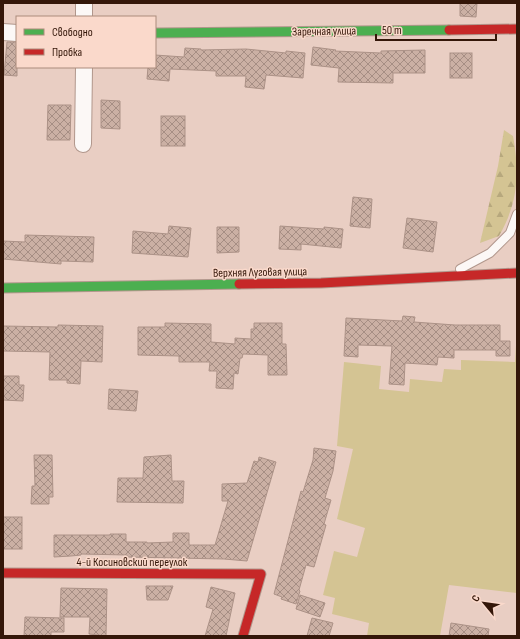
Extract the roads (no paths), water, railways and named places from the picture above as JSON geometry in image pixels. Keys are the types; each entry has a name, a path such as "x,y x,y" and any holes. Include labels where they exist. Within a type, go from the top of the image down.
{"street":[{"path":"84,3 84,16"},
{"name":"Заречная улица","path":"156,33 517,29"},
{"path":"3,32 16,32"},
{"path":"83,144 84,68"},
{"name":"Верхняя Луговая улица","path":"3,288 314,284 517,273"},
{"name":"4-й Косиновский переулок","path":"3,573 261,574 243,636"}],"lane":[{"path":"444,277 490,253 510,233 517,214"}]}
